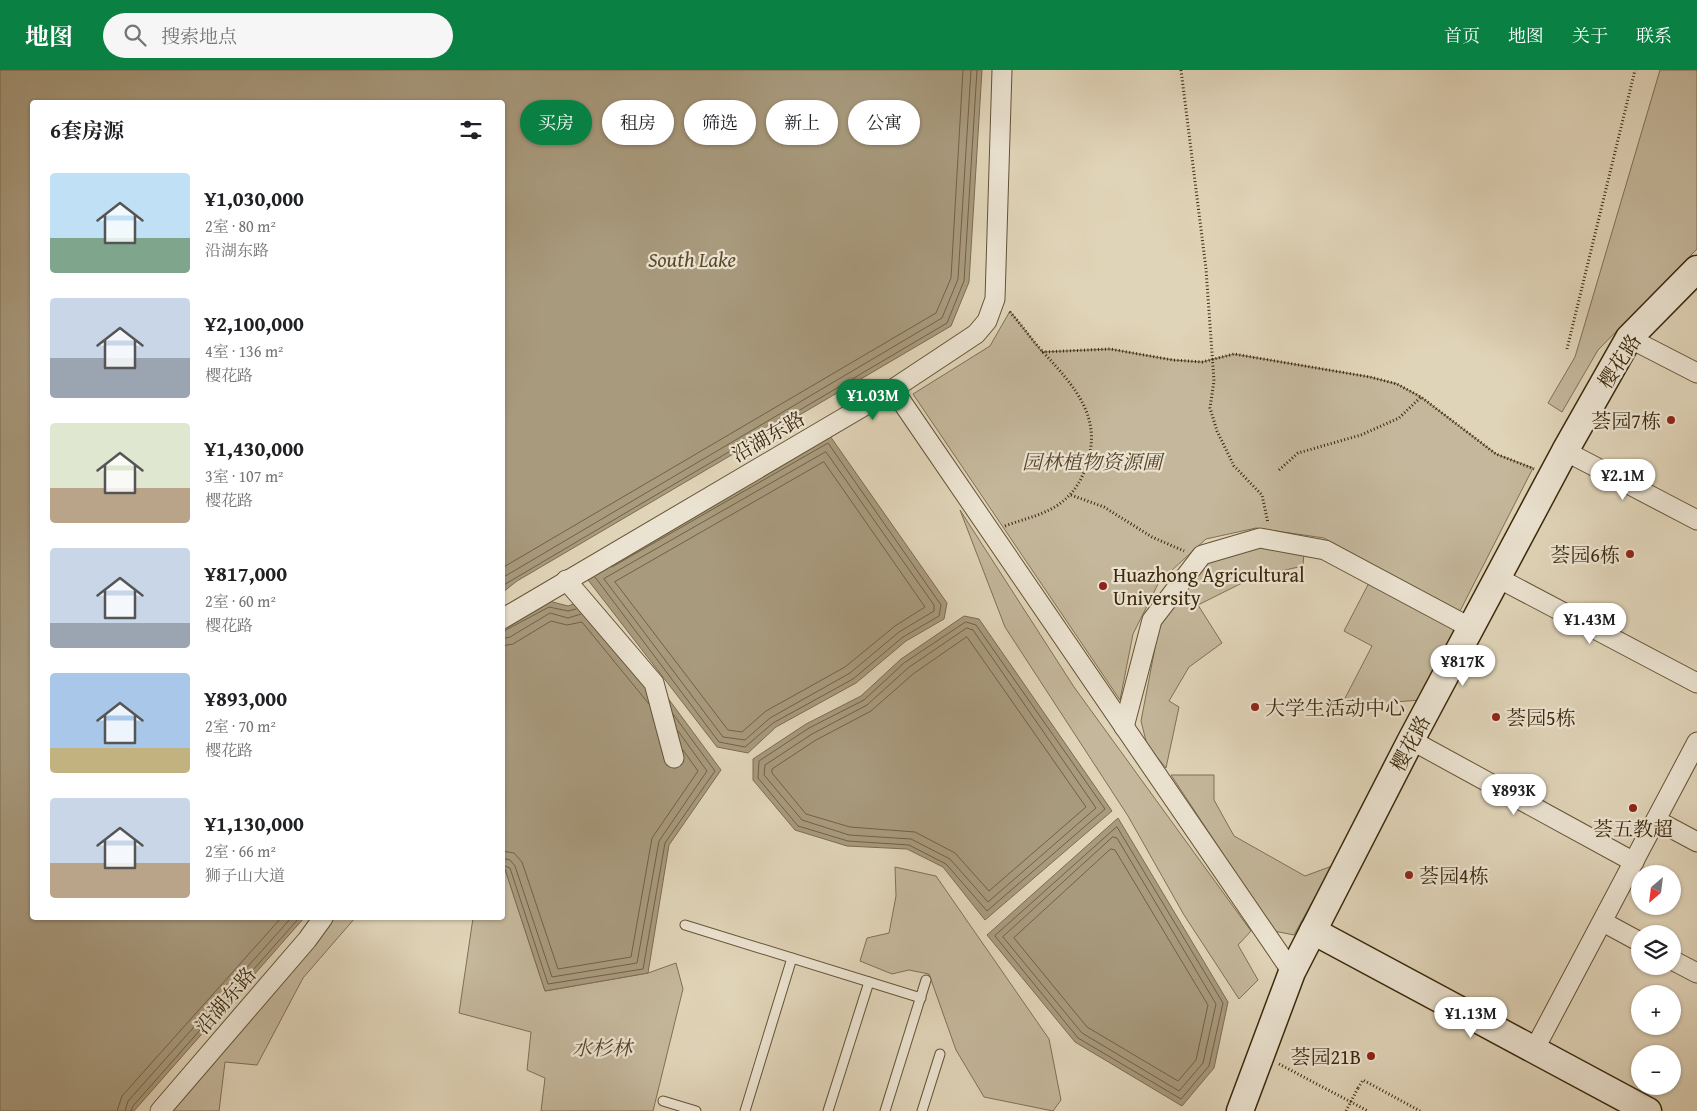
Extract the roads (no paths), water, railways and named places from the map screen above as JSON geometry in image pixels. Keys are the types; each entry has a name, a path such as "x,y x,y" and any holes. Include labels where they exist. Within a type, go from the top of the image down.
{"street":[{"name":"沿湖东路","path":"505,617 892,390 976,334 986,321 995,299 1002,70"},
{"name":"樱花路","path":"1240,1111 1292,972 1411,740 1565,451 1630,338 1697,269"},
{"path":"1630,338 1697,373"},
{"path":"892,390 1292,972"},
{"path":"1565,451 1697,520"},
{"path":"1124,727 1152,620 1202,556 1260,538 1325,550 1471,628"},
{"path":"1498,578 1697,683"},
{"path":"566,580 654,683 674,758"},
{"path":"1411,740 1634,862"},
{"path":"1534,1050 1697,742"},
{"path":"1656,820 1697,842"},
{"name":"沿湖东路","path":"160,1111 307,940 322,920"},
{"path":"1603,922 1631,937"},
{"path":"1313,931 1534,1050 1604,1101 1648,1111"},
{"path":"1681,965 1697,973"}],"lane":[{"path":"685,925 921,998"},
{"path":"745,1111 792,958"},
{"path":"886,1111 926,980"},
{"path":"828,1111 869,982"},
{"path":"922,1111 940,1054"},
{"path":"663,1101 696,1111"}],"water":[{"name":"South Lake","path":"0,70 982,70 969,282 951,326 517,581 505,590 505,100 30,100 30,920 302,920 134,1111 0,1111"},
{"path":"830,436 947,603 944,619 906,641 856,683 776,727 748,753 717,747 585,576"},
{"path":"587,599 656,682 721,770 669,845 648,973 545,991 505,869 505,626 549,601 568,606"},
{"path":"964,616 979,619 1112,811 985,920 943,867 907,849 847,846 795,830 753,780 753,759 806,724 861,696 901,659"},
{"path":"1118,818 1228,1002 1214,1068 1182,1106 1075,1042 987,935"}],"place":[{"name":"荟园7栋","path":"1671,420"},
{"name":"荟园6栋","path":"1630,554"},
{"name":"Huazhong Agricultural University","path":"1103,586"},
{"name":"大学生活动中心","path":"1255,707"},
{"name":"荟园5栋","path":"1496,717"},
{"name":"荟五教超","path":"1633,808"},
{"name":"荟园4栋","path":"1409,875"},
{"name":"荟园21B","path":"1371,1056"}],"park label":[{"name":"园林植物资源圃","path":"1092,461"},
{"name":"水杉林","path":"602,1047"}]}
